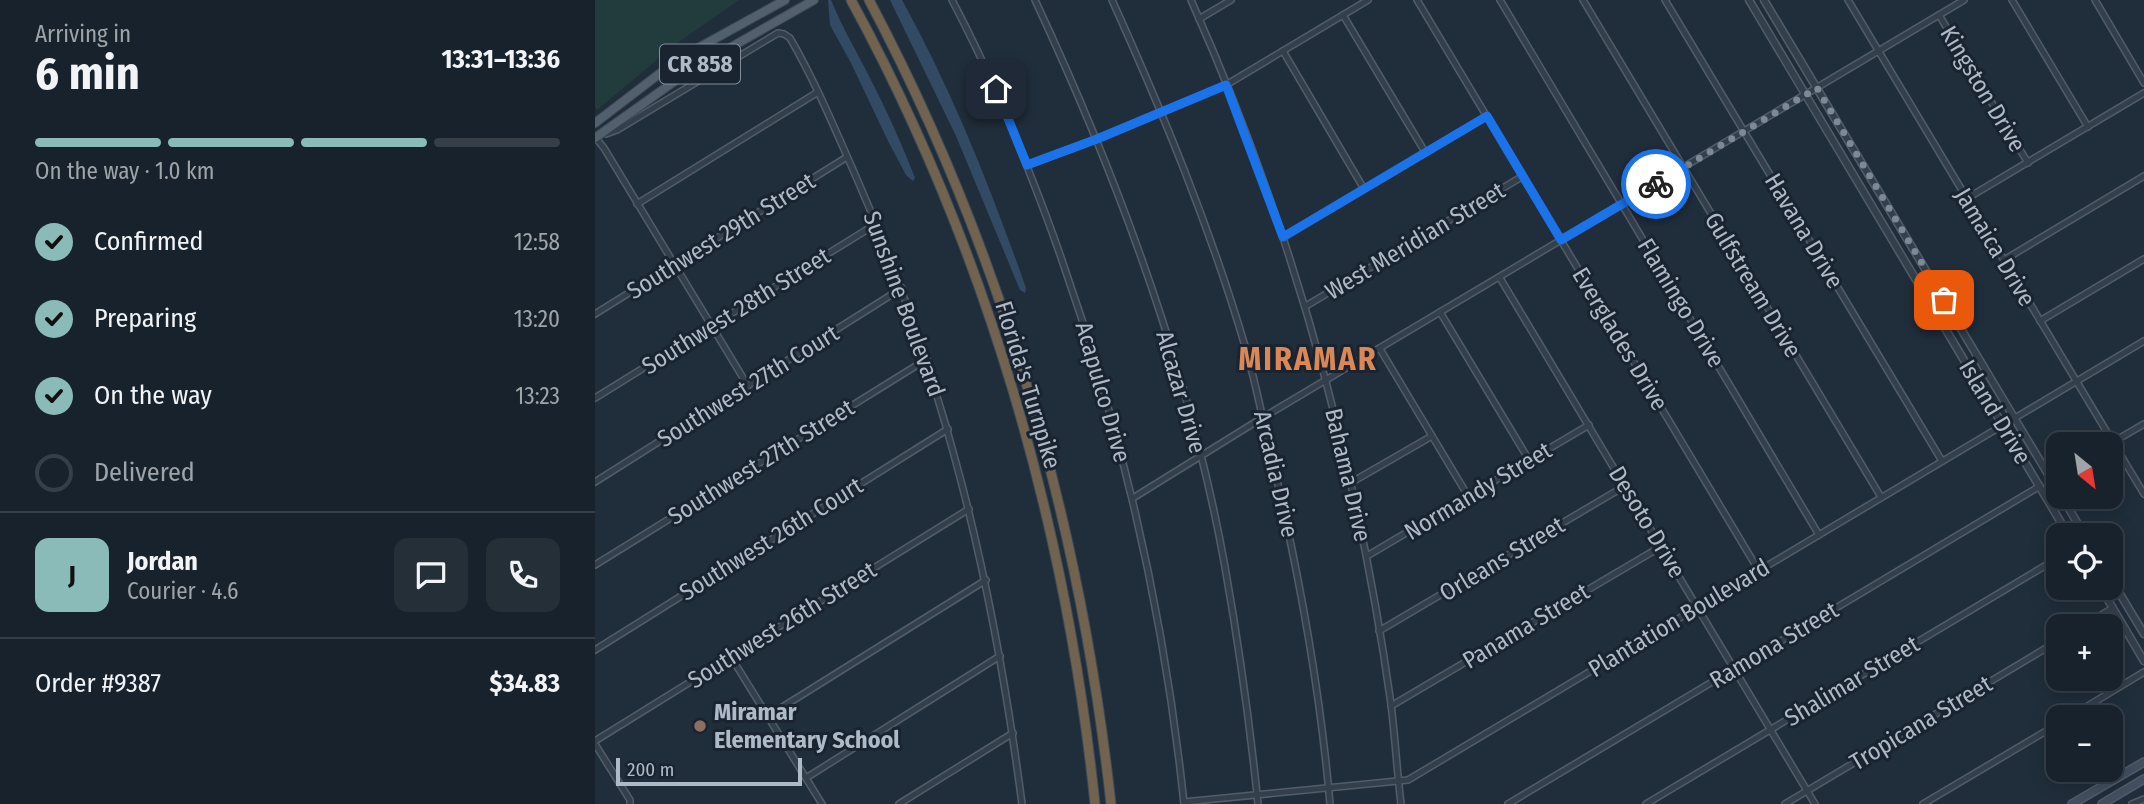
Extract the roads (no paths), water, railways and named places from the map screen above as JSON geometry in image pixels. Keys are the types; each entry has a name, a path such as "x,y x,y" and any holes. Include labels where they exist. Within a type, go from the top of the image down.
{"highway":[{"name":"Florida's Turnpike","path":"851,0 890,77 938,183 975,278 1012,390 1038,482 1065,603 1095,804"},
{"name":"Florida's Turnpike","path":"869,0 920,103 961,197 997,293 1031,397 1063,515 1083,612 1111,804"}],"main road":[{"name":"CR 858","path":"595,123 680,58 785,0"},
{"name":"CR 858","path":"595,137 697,66 812,1"},
{"path":"2072,804 2144,762"},
{"path":"2102,804 2144,779"}],"street":[{"name":"Acapulco Drive","path":"952,0 1007,113 1027,165 1073,290 1118,437 1154,593 1176,727 1184,803"},
{"name":"Alcazar Drive","path":"1035,0 1097,139 1144,266 1200,457 1225,565 1258,804"},
{"name":"Arcadia Drive","path":"1112,0 1162,113 1213,247 1245,348 1295,560 1312,654 1330,804"},
{"name":"Bahama Drive","path":"1191,0 1283,237 1306,306 1326,380 1352,482 1367,556 1391,706 1401,804"},
{"path":"1199,19 1231,0"},
{"path":"1027,165 1162,113 1226,85 1368,0"},
{"name":"Everglades Drive","path":"1417,0 1759,570"},
{"name":"Flamingo Drive","path":"1500,0 1819,534"},
{"name":"Gulfstream Drive","path":"1583,0 1881,497"},
{"name":"Havana Drive","path":"1665,0 1942,461"},
{"name":"Island Drive","path":"1749,0 2061,523"},
{"name":"Island Drive","path":"1764,0 2046,471"},
{"name":"Jamaica Drive","path":"1848,0 2107,432"},
{"path":"1133,498 1262,418 1964,0"},
{"path":"2012,0 2088,127"},
{"path":"2095,0 2144,83"},
{"path":"1343,15 1425,152"},
{"name":"Kingston Drive","path":"1939,15 2028,163"},
{"name":"Sunshine Boulevard","path":"595,137 617,130 778,33 790,38 818,92 877,224 927,359 948,429 986,580 1013,733 1022,804"},
{"path":"1283,51 1364,189"},
{"path":"637,204 818,92"},
{"path":"1966,198 2144,93"},
{"path":"1283,237 1487,116"},
{"path":"595,137 748,386"},
{"name":"Southwest 29th Street","path":"595,314 847,157"},
{"name":"West Meridian Street","path":"1306,306 1523,176"},
{"path":"2004,260 2144,176"},
{"name":"Southwest 28th Street","path":"595,398 877,224"},
{"path":"2040,321 2144,259"},
{"name":"Desoto Drive","path":"1500,278 1815,804"},
{"name":"Southwest 27th Court","path":"595,482 902,288"},
{"path":"1440,312 1529,460"},
{"name":"Plantation Boulevard","path":"1184,803 1408,780 2144,341"},
{"path":"1380,349 1468,496"},
{"name":"Southwest 27th Street","path":"595,565 927,359"},
{"path":"2123,436 2144,424"},
{"name":"Normandy Street","path":"1367,556 1589,425"},
{"name":"Southwest 26th Court","path":"595,650 948,429"},
{"path":"1352,482 1432,436"},
{"name":"Jamaica Drive","path":"2123,459 2144,494"},
{"name":"Orleans Street","path":"1379,631 1625,486"},
{"name":"Ramona Street","path":"1508,804 2040,486"},
{"name":"Southwest 26th Street","path":"595,743 969,509"},
{"name":"Panama Street","path":"1391,706 1662,546"},
{"name":"Shalimar Street","path":"1646,804 2046,565"},
{"path":"768,716 986,580"},
{"path":"2123,599 2144,634"},
{"path":"2108,600 2144,662"},
{"path":"2103,614 2113,608"},
{"name":"Tropicana Street","path":"1785,804 2046,648"},
{"path":"806,778 1000,656"},
{"path":"731,657 822,804"},
{"path":"2089,705 2144,672"},
{"path":"1923,804 2046,731"},
{"path":"899,804 1013,733"},
{"path":"595,743 630,804"},
{"path":"2132,804 2144,799"}],"water":[{"path":"828,0 831,0 888,115 915,178 913,181 906,175 830,25"},
{"path":"890,0 902,0 938,70 999,214 1026,288 1025,293 1020,290 956,136"}],"place":[{"name":"Miramar Elementary School","path":"700,726"}],"district":[{"name":"MIRAMAR","path":"1308,359"}]}
